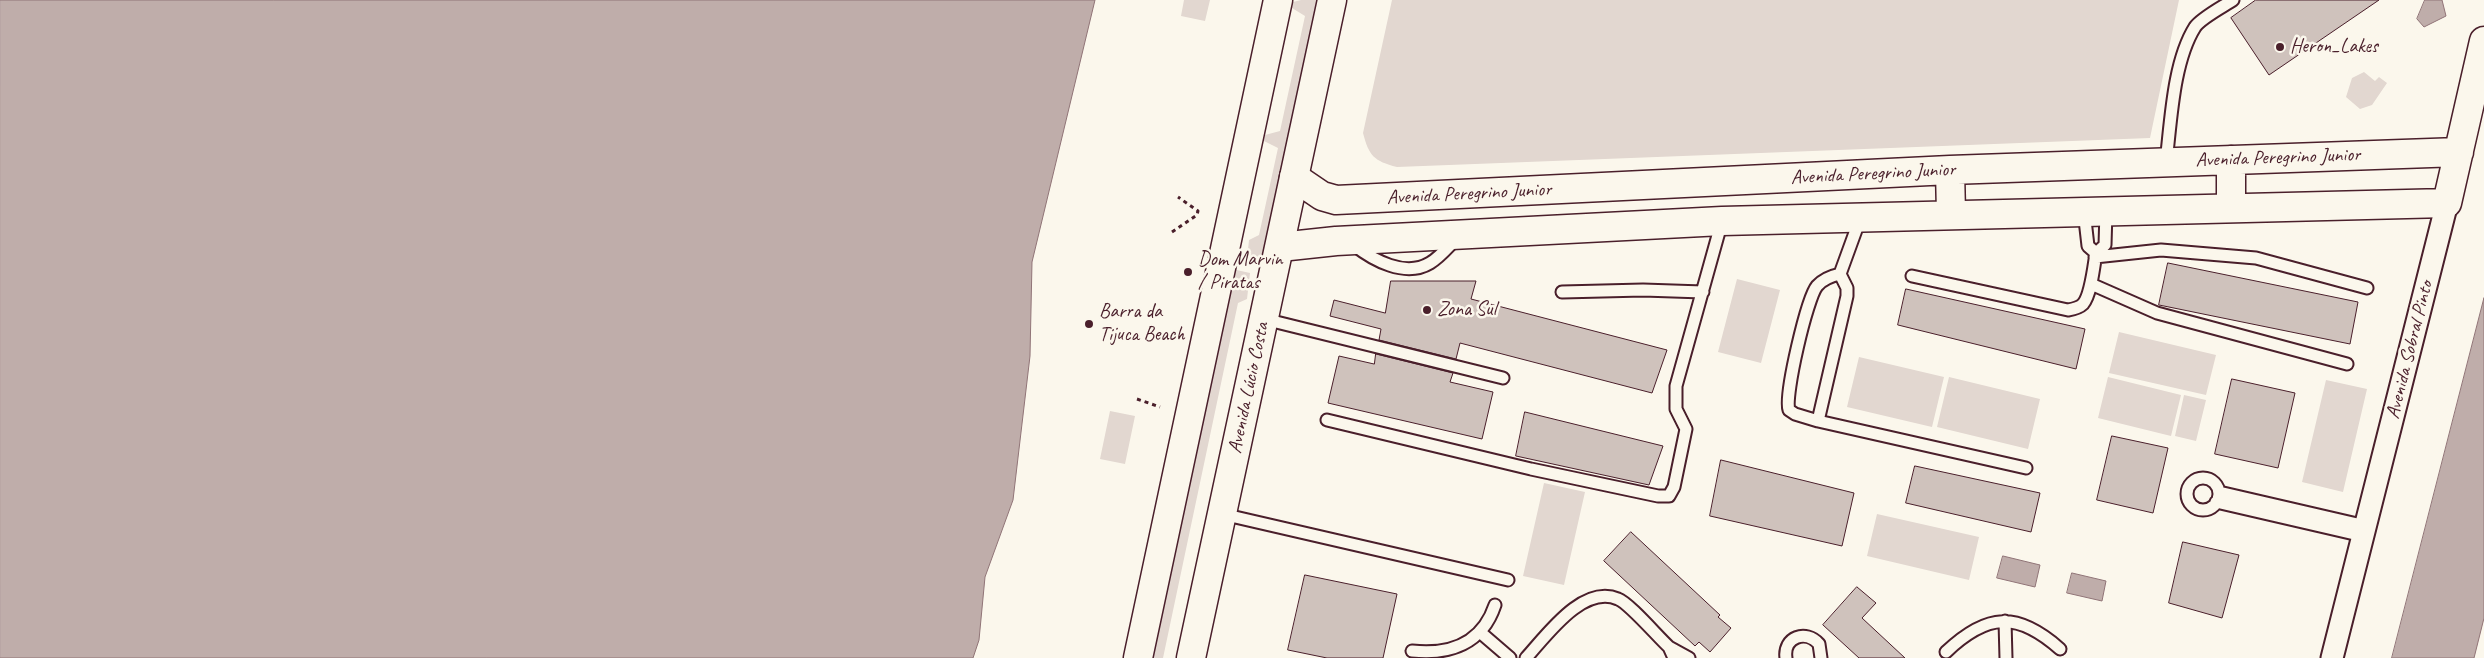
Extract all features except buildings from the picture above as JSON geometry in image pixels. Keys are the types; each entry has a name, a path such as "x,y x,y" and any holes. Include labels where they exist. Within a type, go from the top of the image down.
{"street":[{"path":"1138,658 1278,0"},
{"name":"Avenida Lúcio Costa","path":"1191,658 1332,0"},
{"name":"Avenida Sobral Pinto","path":"2332,658 2447,203 2484,41"},
{"name":"Avenida Peregrino Junior","path":"1294,177 1322,196 1336,200 1950,170 2459,152"},
{"path":"2230,208 2231,160"},
{"path":"1950,170 1950,214"},
{"name":"Avenida Peregrino Junior","path":"1280,247 1348,241 1722,221 2447,203"}],"lane":[{"path":"2166,162 2172,112 2182,56 2196,25 2233,0"},
{"path":"2095,211 2088,246 2095,255"},
{"path":"1912,276 2068,310 2084,303 2090,284 2095,255 2105,245 2095,211"},
{"path":"1818,421 1846,296 1847,288 1840,274 1860,217"},
{"path":"1327,420 1531,469 1658,496 1669,496 1674,487 1686,429 1676,409 1676,386 1722,221"},
{"path":"2095,255 2161,250 2256,258 2367,288"},
{"path":"1840,274 1829,277 1815,288 1807,310 1788,395 1789,410 1795,414 1818,421 2026,468"},
{"path":"2090,284 2157,313 2347,364"},
{"path":"1562,292 1643,290 1703,292"},
{"path":"1264,319 1503,378"},
{"path":"2217,497 2332,519 2364,531 2217,497"},
{"path":"1222,514 1508,580"},
{"path":"1526,658 1566,615 1588,599 1604,596 1620,599 1671,653 1689,658"},
{"path":"1412,651 1428,653 1458,647 1481,632 1491,618 1496,605"},
{"path":"1946,652 1958,641 1980,627 2005,621 2014,622 2033,629 2060,649"},
{"path":"2005,621 2006,658"},
{"path":"1481,632 1510,658"},
{"path":"1786,658 1788,644 1798,636 1810,636 1819,644 1823,655"}],"path":[{"path":"1172,232 1197,215 1198,211 1178,197"},
{"path":"1138,399 1160,407"}],"shaded area":[{"path":"0,0 1095,0 1032,262 1030,356 1013,500 985,577 979,640 973,658 0,658"},
{"path":"1184,0 1210,0 1205,21 1181,16"},
{"path":"1323,0 1264,262 1247,259 1249,240 1259,235 1278,148 1264,141 1265,135 1280,131 1305,16 1292,8 1293,2"},
{"path":"1392,0 2179,0 2150,138 1397,167 1378,160 1370,152 1363,133"},
{"path":"2425,0 2442,0 2446,16 2424,27 2417,19"},
{"path":"2364,72 2375,81 2379,77 2387,83 2372,105 2360,109 2346,97 2352,78"},
{"path":"1232,269 1250,273 1247,299 1238,303 1163,658 1149,658"},
{"path":"1737,279 1780,290 1761,363 1718,352"},
{"path":"2484,298 2484,618 2474,658 2392,658"},
{"path":"2119,332 2216,355 2206,395 2109,373"},
{"path":"1859,357 1944,377 1932,427 1847,407"},
{"path":"1949,377 2040,399 2028,449 1937,427"},
{"path":"2108,377 2181,395 2171,436 2098,418"},
{"path":"2326,380 2367,389 2343,492 2302,482"},
{"path":"2184,395 2206,400 2196,441 2175,436"},
{"path":"1110,411 1135,416 1125,464 1100,459"},
{"path":"1544,483 1585,492 1564,585 1523,576"},
{"path":"1877,514 1979,537 1969,580 1867,556"},
{"path":"2003,556 2040,565 2035,587 1997,578"},
{"path":"2072,573 2106,581 2102,601 2067,593"}],"place":[{"name":"Heron_Lakes","path":"2280,47"},
{"name":"Dom Marvin / Piratas","path":"1188,272"},
{"name":"Zona Sul","path":"1427,310"},
{"name":"Barra da Tijuca Beach","path":"1089,324"}]}
